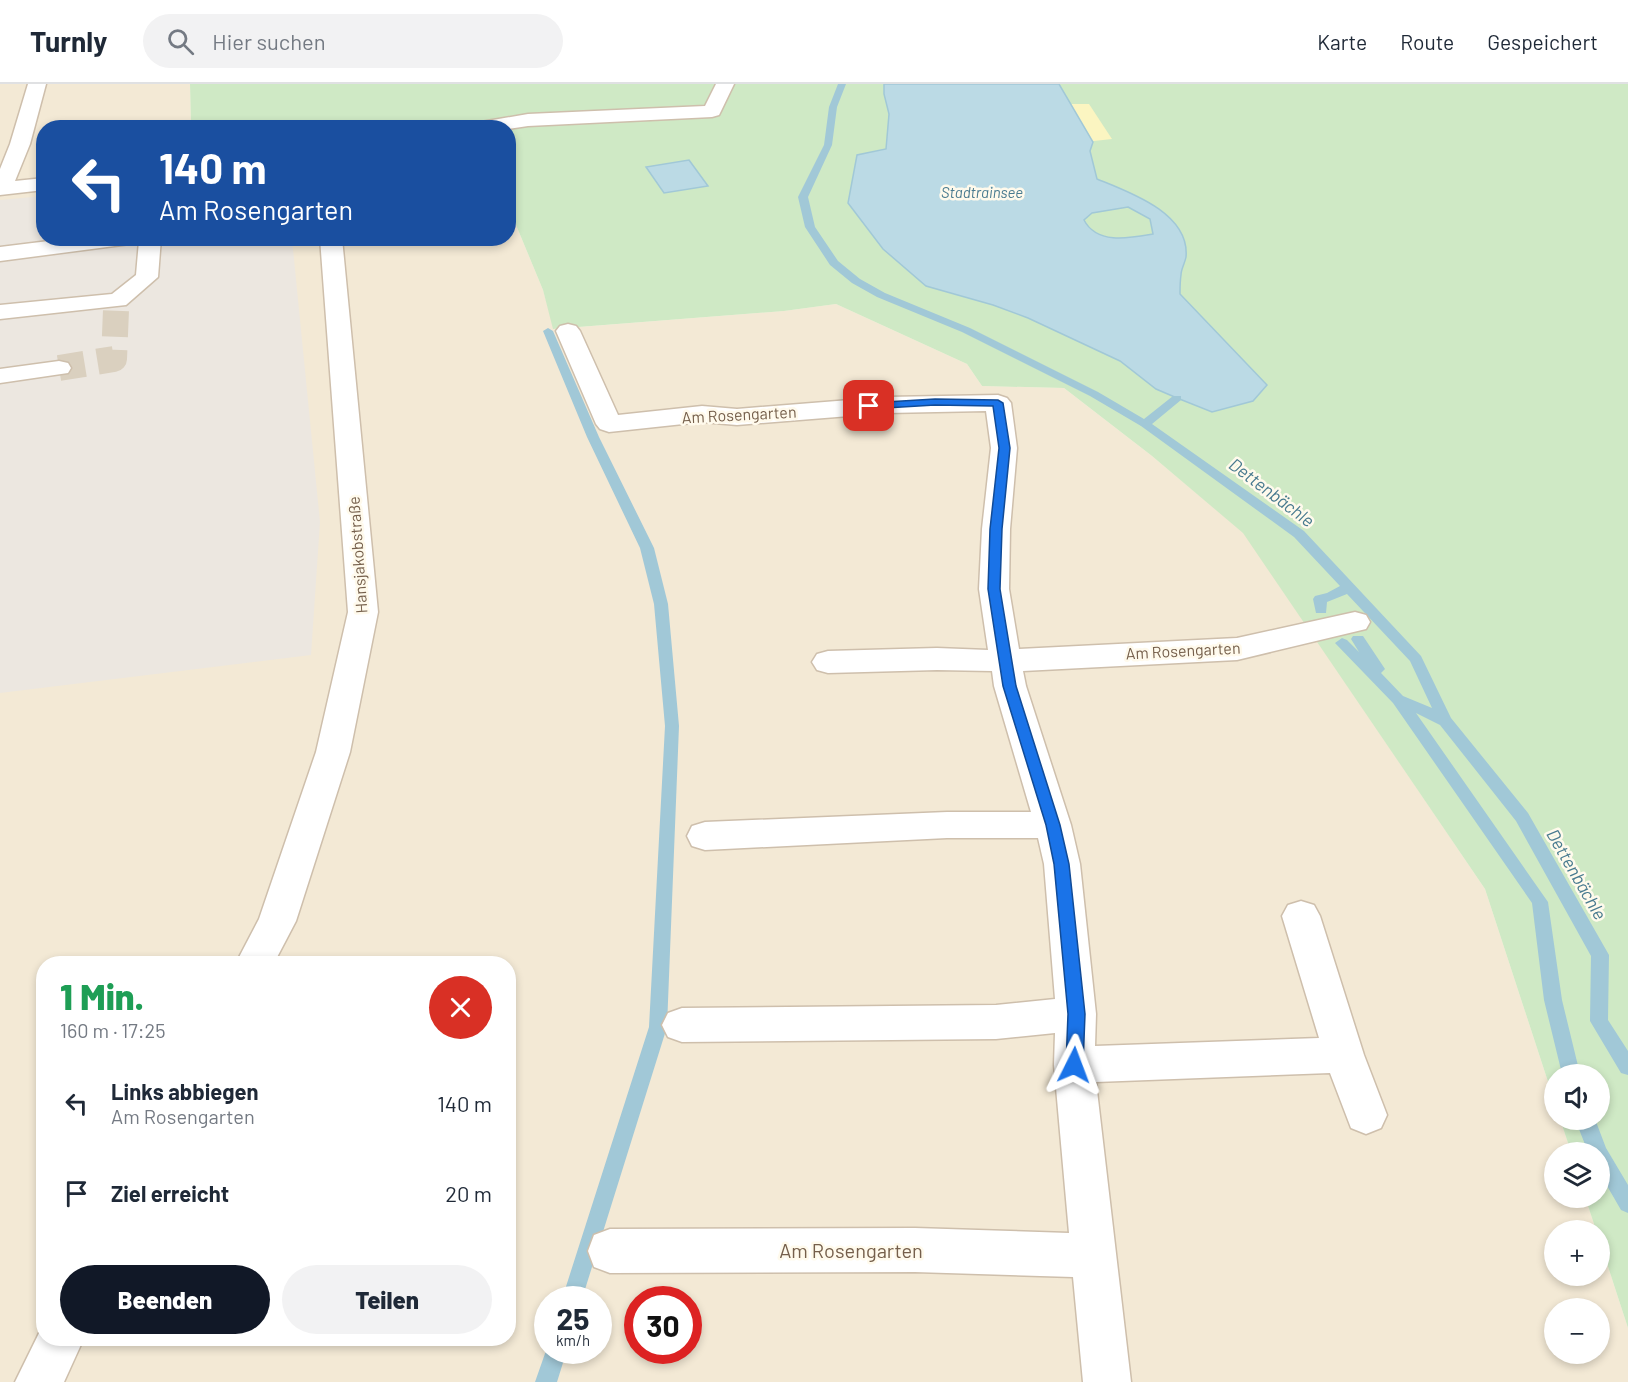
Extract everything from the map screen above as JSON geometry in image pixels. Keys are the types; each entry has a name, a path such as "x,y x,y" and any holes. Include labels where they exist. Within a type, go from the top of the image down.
{"street":[{"path":"36,185 1,189 20,144 37,84"},
{"path":"516,122 712,111 725,84"},
{"path":"0,254 65,246"},
{"path":"0,312 117,305 147,277 149,246"},
{"name":"Hansjakobstraße","path":"259,956 277,921 333,752 363,612 332,246"},
{"name":"Am Rosengarten","path":"568,331 609,424 702,414 737,417 887,405 998,403 1004,448 996,529 994,589 1008,661 1010,686 1053,825 1062,864 1076,1014 1074,1065 1107,1382"},
{"path":"0,376 59,368"},
{"name":"Am Rosengarten","path":"828,662 890,659 1008,661 1104,654 1237,649 1355,622"},
{"path":"705,836 947,825 1053,825"},
{"path":"1301,916 1344,1055 1366,1115"},
{"path":"682,1025 996,1022 1076,1014"},
{"path":"1074,1065 1344,1055"},
{"name":"Am Rosengarten","path":"610,1251 915,1250 1093,1256"},
{"path":"39,1382 57,1346"}],"shaded area":[{"path":"0,84 190,84 191,120 36,120 36,246 516,246 516,225 543,290 554,329 784,311 836,304 967,364 982,386 1064,388 1152,456 1244,533 1485,889 1544,1069 1544,1130 1564,1130 1568,1142 1544,1142 1544,1208 1589,1208 1593,1220 1544,1220 1544,1286 1610,1286 1610,1273 1628,1328 1628,1382 0,1382"},
{"path":"36,197 36,246 293,246 320,522 311,655 0,693 0,200"}],"green space":[{"path":"190,84 1628,84 1628,1328 1610,1273 1610,1220 1593,1220 1589,1208 1610,1208 1610,1142 1568,1142 1564,1130 1610,1130 1610,1064 1544,1064 1544,1069 1485,889 1243,533 1152,456 1064,388 982,386 967,364 836,304 784,311 553,329 543,290 516,225 516,120 191,120"}],"sand":[{"path":"1059,104 1089,104 1112,139 1085,142"}],"water":[{"name":"Stadtrainsee","path":"884,84 1059,84 1093,142 1090,151 1097,179 1125,190 1155,206 1178,228 1185,242 1186,257 1181,273 1180,294 1267,385 1253,401 1212,412 1156,389 1120,361 1028,318 993,305 926,286 883,249 848,203 857,155 886,149 889,114","holes":["1128,207 1150,219 1153,234 1124,238 1097,233 1084,220 1092,213"]},
{"path":"689,160 708,186 664,193 646,167"}],"waterway":[{"name":"Dettenbächle","path":"842,84 833,107 828,145 803,197 810,227 834,263 856,281 881,295 966,330 1094,394 1145,424"},
{"path":"548,331 593,437 647,548 661,604 672,726 658,1027 576,1286"},
{"path":"1145,424 1177,398"},
{"name":"Dettenbächle","path":"1145,424 1299,534 1349,587"},
{"path":"1321,610 1320,599 1331,597 1349,587"},
{"name":"Dettenbächle","path":"1349,587 1416,659 1445,721"},
{"path":"1358,639 1378,669"},
{"name":"Dettenbächle","path":"1342,643 1398,699 1540,902 1553,1000 1569,1064"},
{"path":"1401,700 1445,721"},
{"name":"Dettenbächle","path":"1445,721 1522,817 1600,955 1599,1021 1628,1067"},
{"name":"Dettenbächle","path":"1589,1130 1594,1142"},
{"name":"Dettenbächle","path":"1610,1173 1628,1203"},
{"path":"546,1382 552,1364"}],"tunnel":[{"path":"59,368 114,359 116,310"}],"route":[{"path":"869,406 935,402 998,403 1004,448 996,529 994,589 1008,661 1010,686 1053,825 1062,864 1076,1014 1074,1065"}]}
